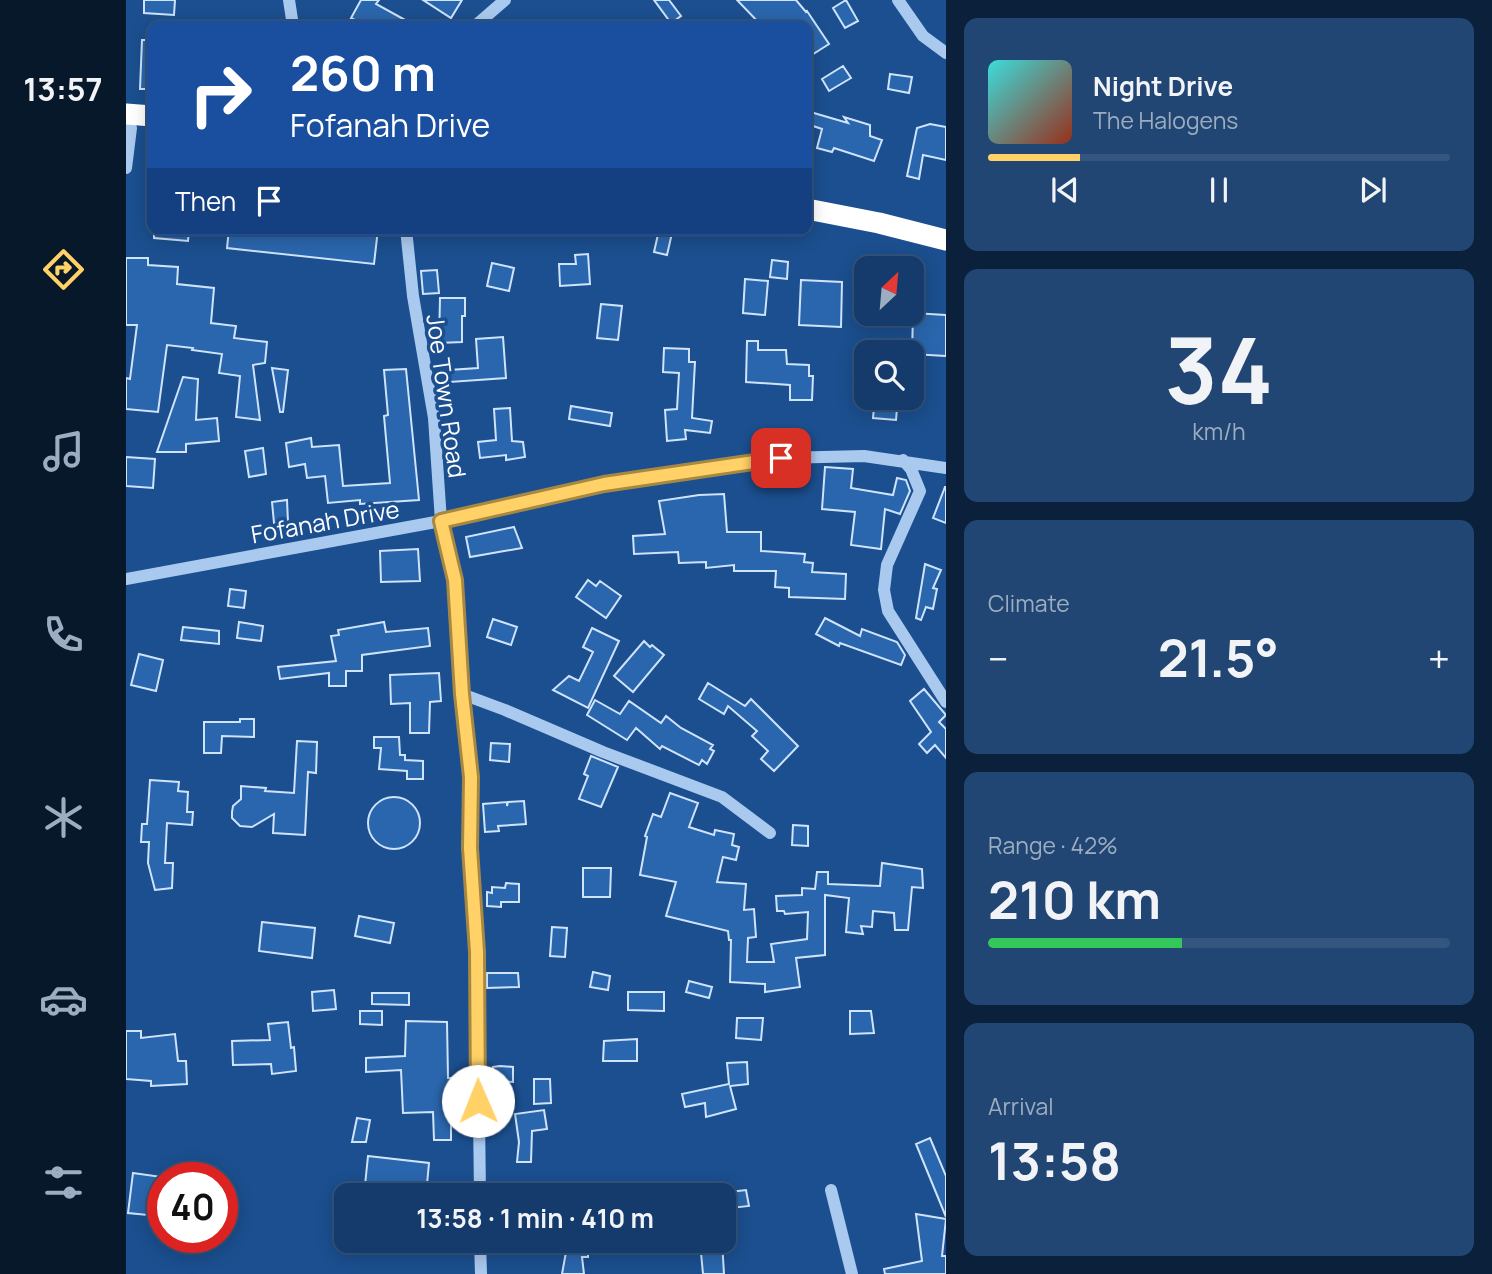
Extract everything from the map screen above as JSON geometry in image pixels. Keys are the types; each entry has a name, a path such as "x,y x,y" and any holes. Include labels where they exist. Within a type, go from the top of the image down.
{"highway":[{"path":"128,123 147,117"},
{"path":"128,123 147,129"},
{"path":"812,210 946,240"},
{"path":"812,223 946,254"}],"street":[{"path":"289,0 292,21"},
{"path":"481,21 505,0"},
{"path":"898,0 923,36 946,52"},
{"path":"126,168 128,123"},
{"name":"Joe Town Road","path":"407,235 413,296 434,418 441,521 455,580 462,694 471,777 470,848 477,952 480,1183"},
{"name":"Fofanah Drive","path":"126,579 441,521 604,484 781,458 864,456 946,468"},
{"path":"903,460 911,469 920,491 887,565 884,590 888,611 946,702"},
{"path":"462,694 722,797 770,832"},
{"path":"831,1190 852,1274"},
{"path":"480,1253 481,1274"}],"building":[{"path":"144,0 175,0 174,15 144,13"},
{"path":"361,0 379,0 376,4 407,21 357,21 351,18"},
{"path":"423,0 462,0 451,18"},
{"path":"654,0 669,0 681,16 670,21"},
{"path":"737,0 796,0 807,11 829,44 812,55 812,21 757,21"},
{"path":"846,0 858,21 845,28 833,8"},
{"path":"142,40 147,40 147,89 140,89"},
{"path":"843,66 851,78 829,91 822,79"},
{"path":"890,74 912,77 909,93 888,89"},
{"path":"812,112 848,123 844,117 870,125 870,136 882,140 874,161 834,148 832,152 817,148 822,129 812,126"},
{"path":"930,124 946,127 946,160 923,155 919,179 907,176 917,128"},
{"path":"154,235 188,235 188,241 154,238"},
{"path":"228,235 377,235 374,264 227,248"},
{"path":"658,235 672,235 667,255 654,252"},
{"path":"588,254 590,284 560,286 559,264 576,264 575,255"},
{"path":"126,258 148,258 148,265 178,267 177,284 214,288 211,323 236,326 234,338 267,342 265,363 253,365 260,420 236,417 240,376 219,373 222,354 167,345 158,412 126,409 126,378 130,379 137,325 126,325"},
{"path":"772,260 788,262 787,279 770,277"},
{"path":"492,263 514,268 509,291 487,286"},
{"path":"437,270 439,293 423,294 421,271"},
{"path":"745,279 768,281 765,315 743,313"},
{"path":"801,280 842,282 841,327 799,325"},
{"path":"440,298 465,298 462,342 439,343"},
{"path":"601,304 622,306 618,340 597,338"},
{"path":"924,314 946,315 946,356 924,355 924,340 912,340 913,326 924,326"},
{"path":"503,337 506,378 450,382 449,370 478,368 476,339"},
{"path":"747,341 758,341 758,350 786,350 787,364 809,365 809,376 813,376 812,400 790,400 790,385 746,382"},
{"path":"664,348 689,349 689,362 695,362 692,418 712,421 710,433 685,430 686,439 667,441 665,410 677,409 679,373 663,372"},
{"path":"272,368 288,370 283,412 280,412"},
{"path":"406,369 419,500 328,503 325,476 307,478 305,464 289,467 286,443 311,438 312,447 339,445 343,486 390,483 384,416 388,415 384,370"},
{"path":"183,377 198,379 196,420 217,418 219,441 186,444 186,452 157,452"},
{"path":"571,406 612,413 610,426 569,419"},
{"path":"510,408 512,441 523,442 525,457 506,460 506,455 480,458 478,442 496,440 494,409"},
{"path":"874,410 897,410 896,420 873,418"},
{"path":"263,448 266,474 249,477 245,451"},
{"path":"126,457 155,459 153,488 126,486"},
{"path":"825,467 853,469 851,488 893,495 897,478 906,480 910,491 900,514 885,509 881,549 851,545 855,512 822,509"},
{"path":"946,487 946,523 933,518"},
{"path":"724,494 727,532 761,532 761,551 805,554 804,562 813,563 812,572 846,574 845,599 789,597 789,588 775,587 776,571 734,571 734,565 706,568 706,562 679,563 678,552 634,554 633,536 665,534 659,501"},
{"path":"287,500 288,522 274,523 272,502"},
{"path":"514,527 522,548 470,557 466,537"},
{"path":"418,549 420,581 381,582 380,551"},
{"path":"925,564 941,570 933,588 937,589 933,609 926,607 921,620 916,618"},
{"path":"588,580 596,586 600,581 621,596 606,618 576,597"},
{"path":"230,589 246,591 244,608 228,606"},
{"path":"825,618 860,636 862,629 897,642 905,655 901,665 840,643 839,646 816,634"},
{"path":"493,619 517,627 511,645 487,637"},
{"path":"239,622 263,626 261,641 237,638"},
{"path":"384,622 386,632 428,628 430,646 362,655 362,671 346,671 346,686 329,686 329,673 280,679 278,667 336,661 331,636 339,635 338,630"},
{"path":"183,627 219,631 219,644 181,640"},
{"path":"592,628 619,641 588,708 553,690 569,676 579,681 593,652 583,647"},
{"path":"644,641 664,655 633,692 614,676"},
{"path":"139,654 163,660 156,691 131,685"},
{"path":"439,673 441,701 430,702 429,733 410,733 410,703 391,704 390,675"},
{"path":"708,683 745,706 751,699 798,746 774,771 761,759 768,751 752,736 757,731 728,706 724,714 699,699"},
{"path":"924,689 946,715 939,722 946,729 946,758 935,745 927,753 919,744 931,732 910,701"},
{"path":"595,700 620,714 629,701 661,723 666,716 681,728 713,745 710,749 714,751 707,764 702,760 699,765 662,746 660,749 636,728 627,740 587,715"},
{"path":"240,719 254,719 254,737 222,736 221,753 204,753 204,722 240,722"},
{"path":"374,737 399,737 400,755 405,755 405,760 423,761 423,779 407,779 407,771 379,769 381,748 374,748"},
{"path":"297,741 317,742 316,773 308,772 305,835 273,833 274,814 252,827 240,826 232,818 232,812 233,806 241,799 241,786 294,793"},
{"path":"491,743 510,744 509,762 490,760"},
{"path":"591,756 618,767 601,807 579,799 588,776 584,774"},
{"path":"150,780 179,782 178,791 188,792 187,812 193,812 192,825 167,823 165,863 173,863 172,888 155,890 148,863 149,842 141,842 142,824 147,824"},
{"path":"670,793 698,803 689,827 714,835 715,830 734,834 732,845 739,847 736,860 723,857 717,882 746,884 744,910 754,909 756,937 748,938 747,962 774,962 771,944 807,939 808,912 785,914 784,911 777,911 776,896 802,895 802,888 815,889 817,872 828,872 828,884 880,886 882,863 922,869 923,888 912,887 908,930 895,930 894,913 873,911 872,927 861,926 863,934 846,932 849,898 825,895 825,955 796,958 800,987 765,992 765,984 730,982 731,940 728,931 666,916 676,882 640,875 647,837 645,836 653,814 661,817"},
{"path":"394,797 404,799 412,805 418,813 418,833 412,841 404,847 394,849 384,847 376,841 370,833 368,823 370,813 376,805 384,799"},
{"path":"524,801 526,824 498,826 499,831 485,832 483,804 507,802 507,806 508,802"},
{"path":"793,825 808,826 808,846 792,845"},
{"path":"583,868 611,868 610,897 583,897"},
{"path":"506,883 519,884 519,902 501,902 501,907 487,906 487,892 492,893 492,887 505,888"},
{"path":"359,916 394,923 390,943 355,936"},
{"path":"262,922 315,928 312,958 259,951"},
{"path":"552,927 567,928 565,957 550,956"},
{"path":"593,972 610,976 608,990 590,987"},
{"path":"487,973 518,973 519,987 487,988"},
{"path":"689,981 712,987 709,998 686,992"},
{"path":"334,990 336,1009 313,1011 312,992"},
{"path":"628,992 664,992 664,1011 628,1010"},
{"path":"372,993 409,993 409,1005 372,1004"},
{"path":"360,1011 382,1011 382,1025 360,1024"},
{"path":"850,1011 871,1011 874,1033 850,1034"},
{"path":"737,1018 763,1018 761,1040 736,1038"},
{"path":"406,1021 447,1022 448,1078 464,1078 465,1111 451,1112 451,1140 434,1140 433,1112 403,1113 401,1070 366,1072 366,1058 405,1056"},
{"path":"288,1022 296,1071 272,1074 271,1064 233,1065 232,1041 270,1040 268,1024"},
{"path":"126,1031 141,1031 141,1038 175,1034 178,1061 186,1061 187,1084 151,1086 151,1081 126,1079"},
{"path":"637,1039 637,1061 603,1061 604,1041"},
{"path":"747,1062 748,1084 730,1086 736,1109 706,1117 705,1103 685,1107 682,1094 729,1084 727,1063"},
{"path":"493,1067 513,1067 513,1082 492,1081"},
{"path":"534,1079 550,1079 551,1103 534,1104"},
{"path":"544,1110 547,1129 532,1131 531,1162 517,1162 519,1142 515,1114"},
{"path":"357,1118 370,1120 366,1142 352,1142"},
{"path":"930,1138 946,1176 946,1217 916,1144"},
{"path":"368,1156 429,1163 427,1183 365,1183"},
{"path":"133,1173 147,1175 147,1215 128,1213"},
{"path":"746,1190 749,1206 736,1207 736,1191"},
{"path":"916,1214 946,1219 942,1256 946,1256 946,1274 885,1274 884,1269 922,1261"},
{"path":"566,1253 588,1253 588,1257 582,1257 584,1274 562,1274"},
{"path":"701,1253 723,1253 724,1274 703,1274"}],"route":[{"path":"478,1101 477,952 470,848 471,777 462,694 455,580 441,521 604,484 781,458"}]}
